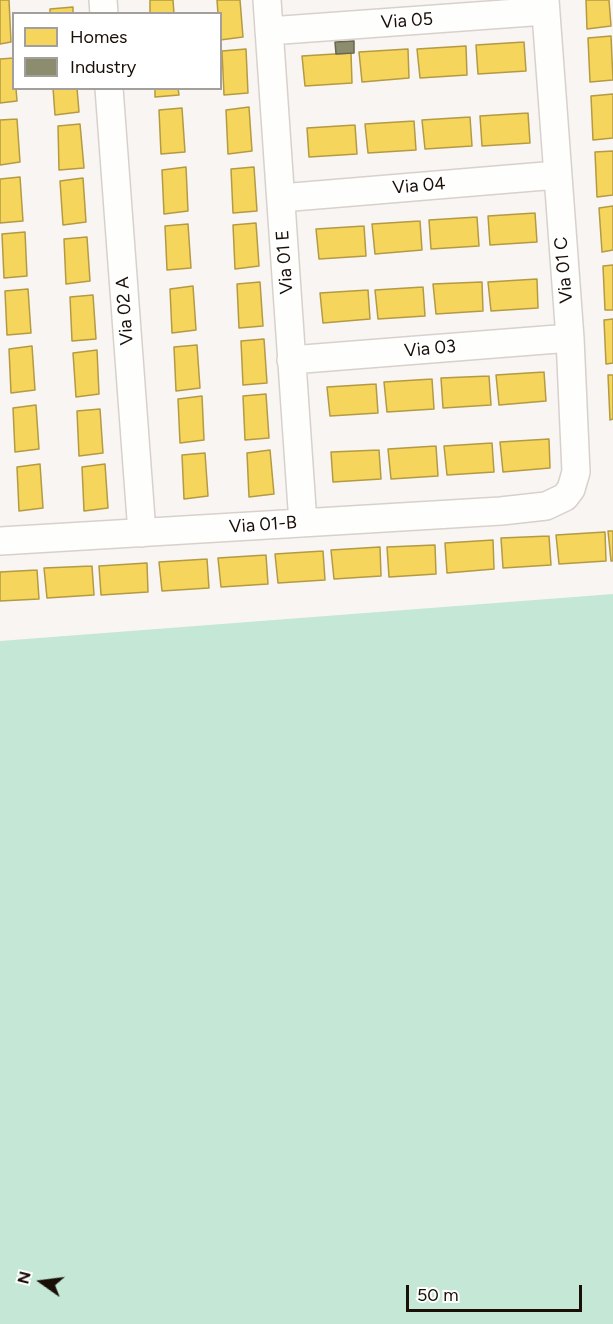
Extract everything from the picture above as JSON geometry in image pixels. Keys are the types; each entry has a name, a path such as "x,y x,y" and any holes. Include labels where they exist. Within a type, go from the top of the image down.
{"street":[{"name":"Via 01 E","path":"267,0 303,523"},
{"name":"Via 05","path":"269,31 545,6"},
{"name":"Via 01 C","path":"527,508 559,500 571,489 575,478 570,338 545,6"},
{"name":"Via 02 A","path":"109,90 142,533"},
{"name":"Via 04","path":"281,198 557,175"},
{"name":"Via 03","path":"291,360 570,338"},
{"name":"Via 01-B","path":"0,541 527,508"}],"green space":[{"path":"613,594 613,1324 0,1324 0,641"}],"building: Homes":[{"path":"0,0 9,0 11,42 0,44"},
{"path":"150,0 173,0 174,12 150,12"},
{"path":"217,0 240,0 243,37 222,40 222,12 218,12"},
{"path":"586,0 609,0 611,26 587,29"},
{"path":"73,7 73,12 50,12 50,9"},
{"path":"611,36 613,80 590,82 588,38"},
{"path":"524,42 526,71 478,74 476,45"},
{"path":"466,46 467,75 420,78 417,49"},
{"path":"246,49 248,93 224,95 222,51"},
{"path":"408,49 409,78 362,82 359,52"},
{"path":"351,53 352,83 305,86 302,56"},
{"path":"12,58 12,90 16,90 17,101 0,103 0,59"},
{"path":"53,90 77,90 79,112 55,115"},
{"path":"155,90 178,90 179,95 155,97"},
{"path":"613,94 613,138 593,140 591,96"},
{"path":"249,107 252,151 228,154 226,110"},
{"path":"182,108 185,152 161,154 159,110"},
{"path":"528,113 530,143 482,146 480,116"},
{"path":"470,117 472,146 425,149 422,120"},
{"path":"17,119 20,162 0,165 0,120"},
{"path":"414,121 416,150 368,153 365,124"},
{"path":"80,124 84,168 59,170 58,126"},
{"path":"355,125 357,154 309,157 307,128"},
{"path":"613,151 613,195 597,197 595,152"},
{"path":"186,167 188,211 164,214 162,170"},
{"path":"254,167 257,211 233,213 231,169"},
{"path":"20,177 23,221 0,223 0,179"},
{"path":"83,178 86,222 63,225 60,181"},
{"path":"613,206 613,250 602,252 599,208"},
{"path":"535,213 537,242 490,245 488,216"},
{"path":"477,217 479,246 431,249 429,220"},
{"path":"420,221 422,250 375,254 372,224"},
{"path":"256,223 259,266 235,269 233,225"},
{"path":"188,224 191,268 167,270 165,226"},
{"path":"364,226 366,256 319,259 316,229"},
{"path":"25,232 27,276 4,278 2,234"},
{"path":"87,237 90,281 66,284 64,239"},
{"path":"613,265 613,310 605,310 603,266"},
{"path":"537,279 538,308 491,311 488,282"},
{"path":"260,282 263,326 239,328 237,284"},
{"path":"482,282 483,311 436,314 433,284"},
{"path":"193,286 196,330 172,333 170,289"},
{"path":"423,287 425,316 378,319 375,290"},
{"path":"28,289 31,333 7,335 5,291"},
{"path":"368,290 370,319 323,323 320,293"},
{"path":"93,295 96,339 72,341 70,297"},
{"path":"613,319 613,363 606,364 604,320"},
{"path":"264,339 267,383 243,385 241,341"},
{"path":"197,345 200,388 176,391 174,347"},
{"path":"32,346 35,390 11,393 9,349"},
{"path":"97,350 99,394 76,397 73,353"},
{"path":"544,372 546,401 499,405 496,375"},
{"path":"608,375 613,375 613,419 610,420"},
{"path":"489,376 491,405 443,408 441,378"},
{"path":"432,379 434,409 387,412 384,382"},
{"path":"376,384 378,413 330,416 327,387"},
{"path":"266,394 269,438 245,440 243,396"},
{"path":"202,396 204,440 180,443 178,399"},
{"path":"36,405 39,449 15,452 13,408"},
{"path":"100,409 103,453 79,456 77,411"},
{"path":"549,439 550,468 503,472 500,442"},
{"path":"492,443 494,472 447,475 444,446"},
{"path":"436,446 438,476 391,479 388,449"},
{"path":"270,450 274,494 249,497 247,453"},
{"path":"379,450 381,479 333,482 331,452"},
{"path":"205,453 208,496 184,499 182,455"},
{"path":"40,464 43,508 19,511 17,467"},
{"path":"105,464 108,508 84,511 82,467"},
{"path":"608,531 613,531 613,561 611,561"},
{"path":"605,532 606,561 559,564 556,535"},
{"path":"549,536 551,565 503,568 501,538"},
{"path":"493,540 494,569 447,573 445,543"},
{"path":"435,545 436,574 389,577 387,547"},
{"path":"380,547 381,576 334,579 331,550"},
{"path":"323,551 325,580 278,583 275,554"},
{"path":"266,555 268,584 221,587 218,558"},
{"path":"207,559 209,588 162,591 159,562"},
{"path":"147,563 148,592 101,595 99,566"},
{"path":"92,566 94,595 47,598 44,568"},
{"path":"37,570 39,599 0,601 0,572"}],"building: Industry":[{"path":"354,41 354,53 336,54 335,42"}]}
